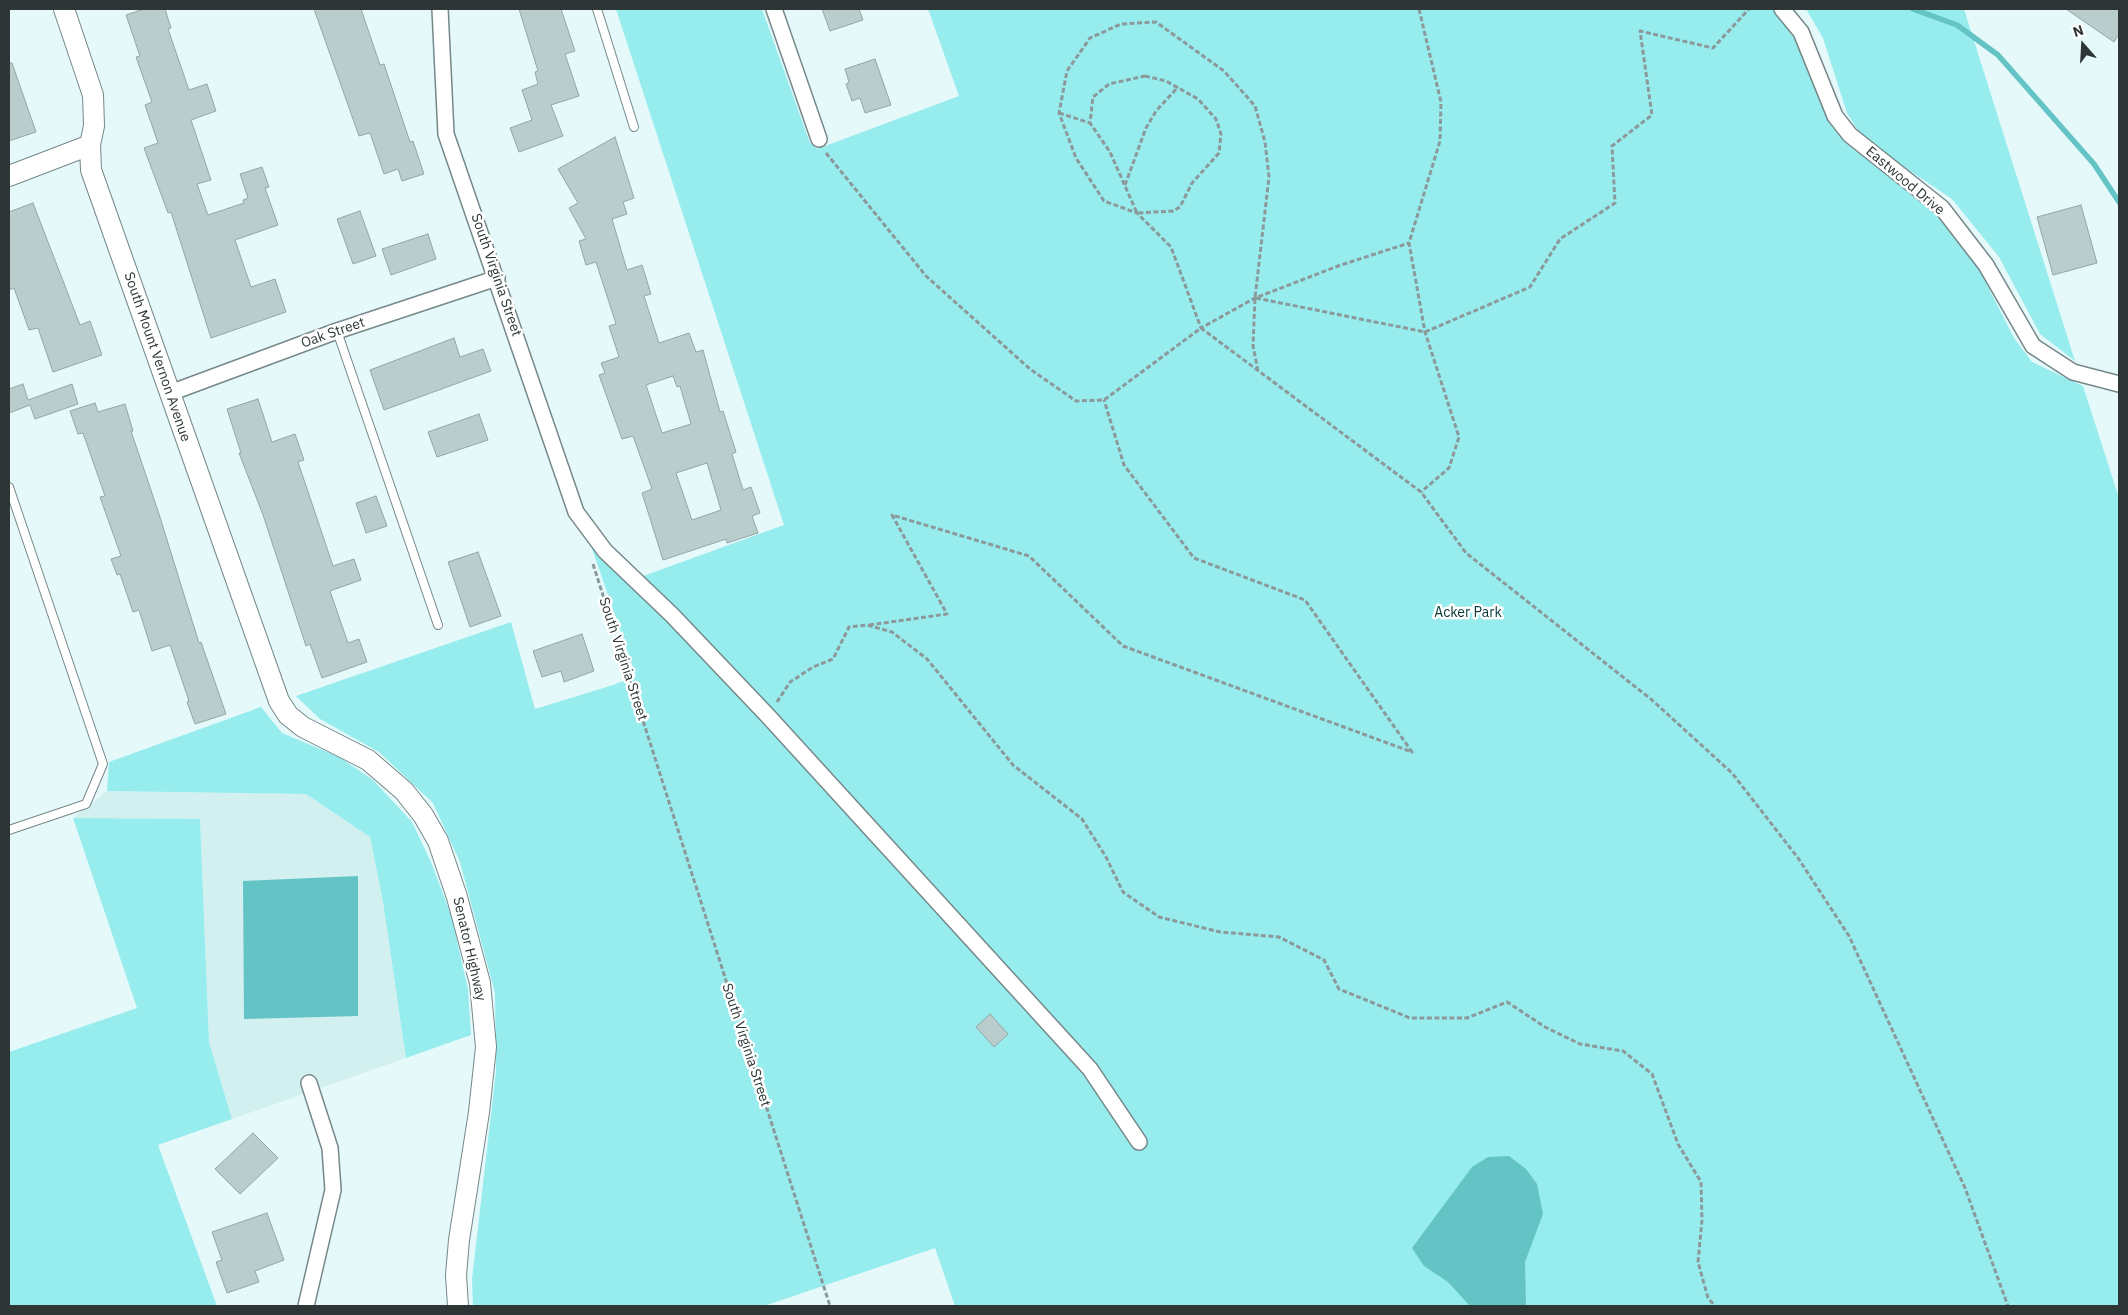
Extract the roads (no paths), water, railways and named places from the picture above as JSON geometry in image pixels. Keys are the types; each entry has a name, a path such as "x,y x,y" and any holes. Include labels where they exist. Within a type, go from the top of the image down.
{"street":[{"name":"South Mount Vernon Avenue","path":"64,9 93,95 94,126 90,145 91,170 279,700"},
{"name":"South Virginia Street","path":"440,9 446,134 498,278 576,512 605,551 672,614 768,716 1090,1069 1139,1142"},
{"path":"774,9 819,139"},
{"name":"Eastwood Drive","path":"1782,9 1801,32 1835,116 1850,135 1942,208 1986,266 2033,346 2073,372 2119,384"},
{"path":"9,176 90,145"},
{"name":"Oak Street","path":"170,393 337,331 498,278"},
{"name":"Senator Highway","path":"279,700 288,715 303,727 368,760 404,791 423,815 438,841 457,897 480,982 486,1047 479,1112 459,1240 456,1274 458,1306"},
{"path":"306,1306 332,1190 330,1148 309,1083"}],"lane":[{"path":"596,9 634,127"},
{"path":"337,331 438,625"},
{"path":"9,487 103,764 86,804 9,830"}],"waterway":[{"path":"1913,9 1957,25 1998,55 2094,164 2119,202"}],"park label":[{"name":"Acker Park","path":"1468,613"}]}
